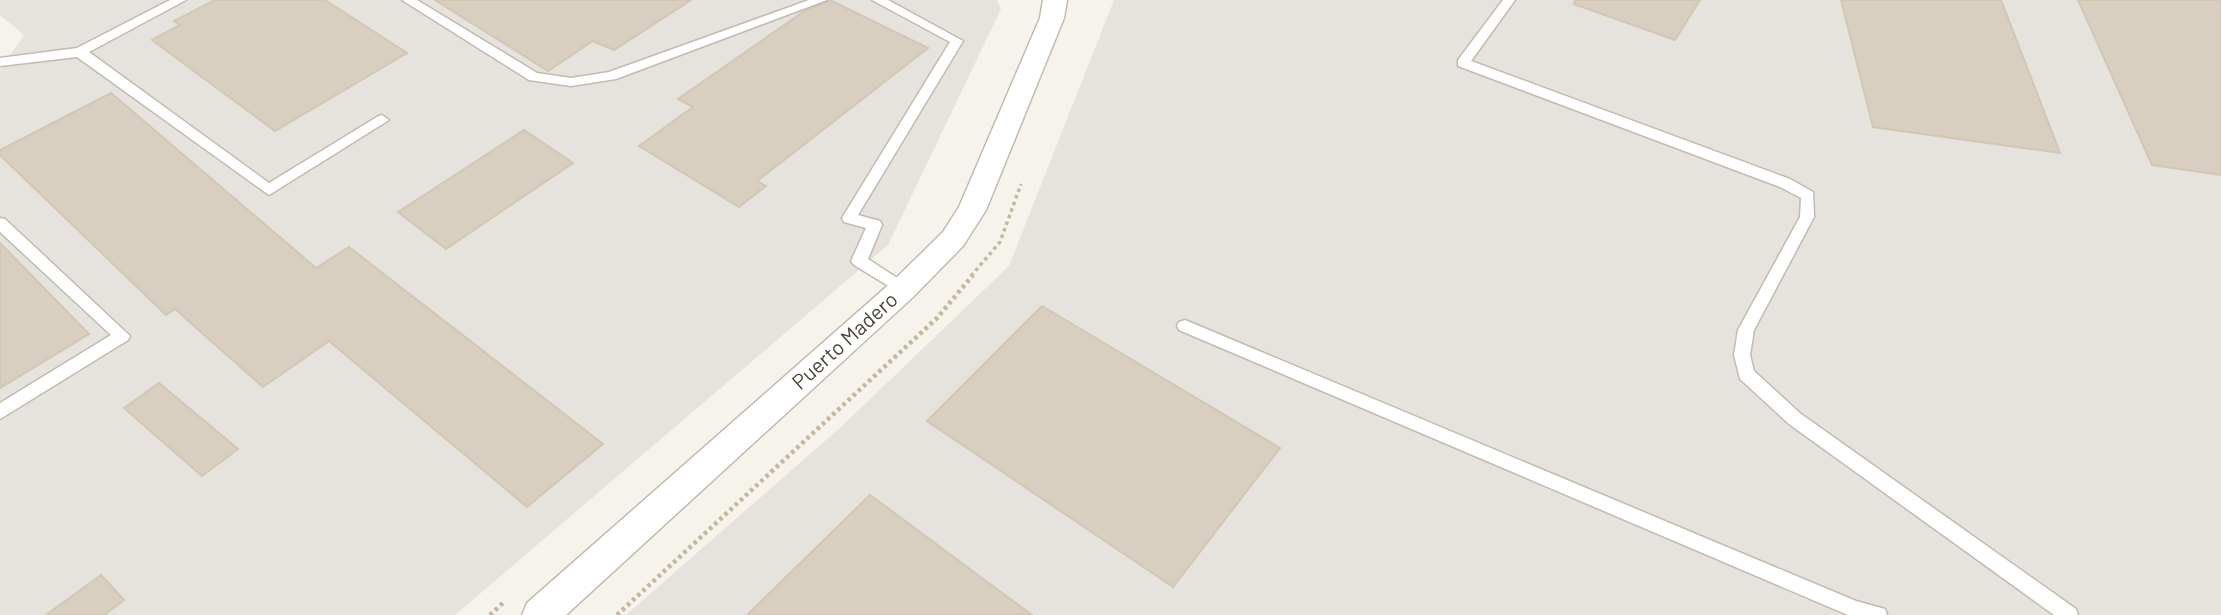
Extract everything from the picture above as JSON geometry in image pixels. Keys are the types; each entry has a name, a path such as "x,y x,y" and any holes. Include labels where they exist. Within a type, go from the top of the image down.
{"street":[{"name":"Puerto Madero","path":"540,615 902,289 953,239 972,210 1052,18 1055,0"}],"lane":[{"path":"0,62 80,52 180,0"},
{"path":"408,0 534,77 570,82 611,76 821,0"},
{"path":"878,0 957,41 849,218 875,225 859,261 902,289"},
{"path":"1509,0 1463,63 1786,183 1808,196 1807,217 1746,330 1742,355 1746,374 1795,419 2069,615"},
{"path":"80,52 269,190 382,120"},
{"path":"0,223 122,336 0,412"},
{"path":"1185,326 1855,609 1878,615"}],"path":[{"path":"489,615 510,597"}],"shaded area":[{"path":"0,0 997,0 1001,9 888,245 455,615 0,615 0,70 24,35 0,15"},
{"path":"1114,0 2221,0 2221,615 626,615 842,426 1009,266"}],"building":[{"path":"215,0 325,0 407,53 275,131 152,40 180,25 174,21"},
{"path":"435,0 691,0 614,50 593,41 548,71"},
{"path":"830,0 928,48 757,181 766,186 739,207 639,146 693,107 678,99 803,12"},
{"path":"1575,0 1700,0 1675,40 1574,4"},
{"path":"1841,0 2001,0 2060,153 1873,127"},
{"path":"2078,0 2221,0 2221,175 2152,165"},
{"path":"111,93 316,268 349,247 603,444 527,507 329,341 263,387 175,309 166,315 0,155 0,150"},
{"path":"524,130 573,163 446,249 398,212"},
{"path":"0,243 89,334 0,388"},
{"path":"1042,306 1280,448 1173,587 927,421"},
{"path":"159,383 238,449 202,476 124,408"},
{"path":"870,495 1032,615 747,615"},
{"path":"101,575 124,600 104,615 46,615"}]}
